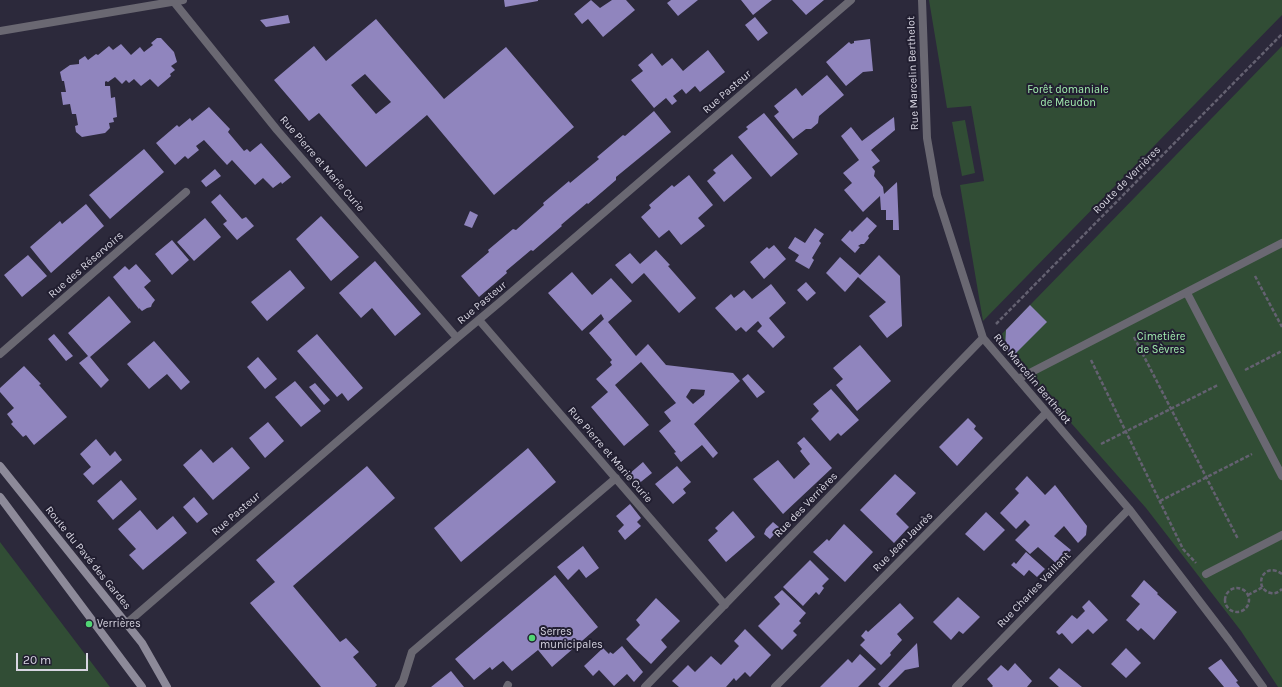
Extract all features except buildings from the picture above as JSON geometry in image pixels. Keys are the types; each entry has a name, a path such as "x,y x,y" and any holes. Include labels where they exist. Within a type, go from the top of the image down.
{"main road":[{"name":"Route du Pavé des Gardes","path":"0,466 127,623 142,643 168,687"},
{"path":"0,497 142,687"}],"street":[{"path":"0,31 183,0"},
{"name":"Rue Pasteur","path":"127,623 851,0"},
{"name":"Rue Marcelin Berthelot","path":"922,0 928,145 937,195 982,338 1129,509 1263,687"},
{"name":"Rue Pierre et Marie Curie","path":"174,2 277,130 457,338"},
{"name":"Rue des Réservoirs","path":"0,354 186,192"},
{"path":"1018,379 1282,243"},
{"path":"1186,293 1282,476"},
{"name":"Rue Pierre et Marie Curie","path":"478,320 725,605"},
{"name":"Rue des Verrières","path":"645,687 982,338"},
{"name":"Rue Jean Jaurès","path":"775,687 1046,413"},
{"path":"399,687 403,681 412,652 616,478"},
{"name":"Rue Charles Vaillant","path":"956,687 1129,509"},
{"path":"1206,574 1282,535"}],"path":[{"name":"Route de Verrières","path":"982,338 1282,34"},
{"path":"1248,261 1282,328"},
{"path":"1127,323 1246,554"},
{"path":"1083,345 1184,549 1206,574"},
{"path":"1100,444 1282,351"},
{"path":"1160,501 1266,446"},
{"path":"1282,574 1277,570 1271,569 1262,577 1261,583 1263,589 1268,592 1274,593 1280,591 1282,588"},
{"path":"1248,595 1262,587"},
{"path":"1242,588 1248,595 1248,604 1244,609 1232,611 1228,607 1226,595 1230,590 1242,588"}],"green space":[{"name":"Forêt domaniale de Meudon","path":"929,0 1282,0 1282,15 983,321 960,185 984,181 971,106 947,108"},
{"name":"Cimetière de Sèvres","path":"1282,46 1282,687 1278,687 1241,631 1146,508 997,339"},
{"path":"965,120 975,173 962,176 952,122"},
{"path":"0,542 110,687 0,687"}],"place":[{"name":"Verrières","path":"89,624"},
{"name":"Serres municipales","path":"532,638"}]}
